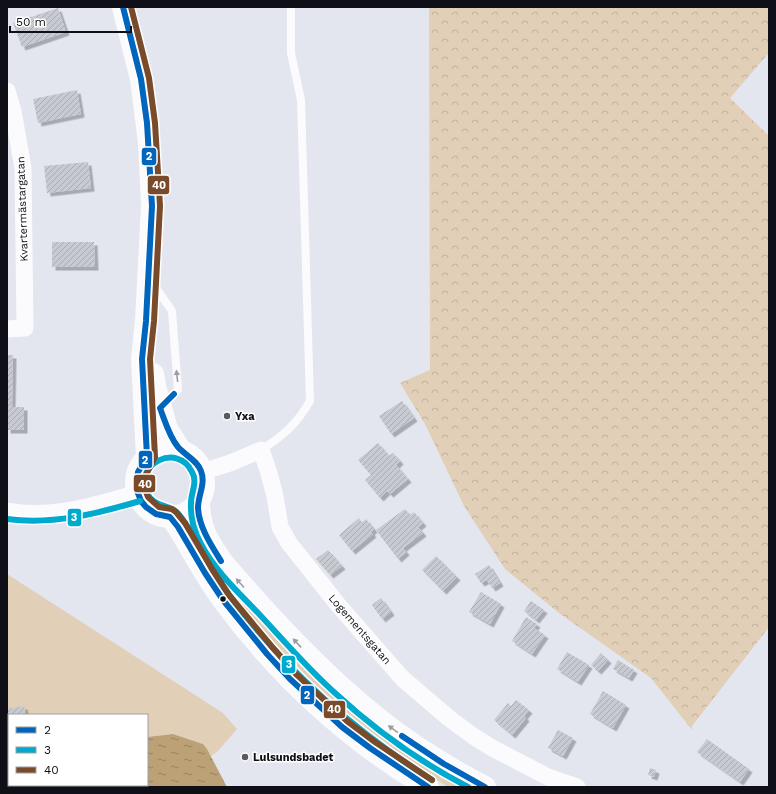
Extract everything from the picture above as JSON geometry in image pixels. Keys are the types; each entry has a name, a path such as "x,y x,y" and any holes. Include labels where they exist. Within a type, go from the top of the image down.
{"main road":[{"path":"123,7 141,79 150,143 152,206 149,277 142,359 147,458"},
{"path":"146,321 160,408 167,429 181,451"},
{"path":"171,449 181,451 194,459 202,472 204,483 203,490 199,500 186,512 170,517 160,515 149,509 141,500 136,481 138,472 147,458 155,452 171,449"},
{"path":"199,500 199,515 203,528 210,544 223,563 316,663 340,687 381,721 444,764 485,787"},
{"path":"170,517 223,600 257,643 287,675 320,706 372,750 428,787"}],"street":[{"name":"Kvartermästargatan","path":"7,92 13,111 23,168 26,328 7,328"},
{"path":"202,472 230,463 261,450"},
{"name":"Logementsgatan","path":"261,450 273,489 280,527 288,543 339,606 403,679 450,719 473,736 494,749 548,776 577,787"},
{"path":"7,511 34,513 80,509 138,493"}],"lane":[{"path":"261,450 281,437 291,428 310,401 301,100 291,53 291,7"},
{"path":"149,277 172,311 173,345 178,390 160,408"}],"green space":[{"path":"429,7 769,7 769,55 767,55 730,98 769,136 769,627 692,726 692,730 651,678 559,613 505,569 464,506 425,424 400,383 430,370"},
{"path":"215,566 246,606 287,651 335,695 464,787 448,787 405,760 368,734 329,701 281,655 240,610 211,568"},
{"path":"7,574 223,713 237,729 218,751 211,756 203,744 173,734 148,737 148,714 8,714 7,750"}],"water":[{"path":"173,734 203,744 227,787 7,787 7,750 8,786 148,786 148,737"}],"building":[{"path":"58,8 66,32 22,47 13,23"},
{"path":"77,90 81,114 38,123 33,99"},
{"path":"88,162 91,188 47,193 44,166"},
{"path":"52,242 94,242 95,267 52,267"},
{"path":"7,355 13,355 12,407 24,407 24,430 7,430"},
{"path":"402,401 414,418 391,434 379,416"},
{"path":"378,443 389,456 393,453 400,461 396,465 408,479 390,494 387,491 380,498 365,480 371,475 358,460"},
{"path":"405,509 410,515 414,512 423,523 418,527 423,533 403,548 406,552 398,559 376,530"},
{"path":"359,518 362,523 366,519 374,529 371,532 373,534 352,551 339,535"},
{"path":"328,550 342,566 330,575 316,559"},
{"path":"436,556 457,577 443,591 422,570"},
{"path":"489,565 500,583 492,588 487,580 481,583 475,574"},
{"path":"481,592 501,604 490,624 469,612"},
{"path":"381,598 391,612 382,619 372,605"},
{"path":"531,601 544,610 536,620 524,611"},
{"path":"526,617 537,624 534,628 545,635 532,654 512,641"},
{"path":"567,652 589,665 578,682 557,669"},
{"path":"601,653 608,660 598,671 591,665"},
{"path":"618,660 634,670 629,678 613,669"},
{"path":"603,691 626,705 613,728 590,714"},
{"path":"516,700 529,710 524,716 526,718 512,735 494,720 508,703 511,706"},
{"path":"24,706 26,714 8,714 8,731 7,709"},
{"path":"558,730 573,738 563,756 548,748"},
{"path":"707,739 749,769 740,782 697,752"},
{"path":"650,768 656,770 654,777 648,775"}],"transit line":[{"name":"2","path":"123,7 141,79 147,123 152,206 146,321 142,359 147,457 138,472 136,488 141,501 146,507 156,514 170,517 178,527 223,600 267,654 290,679 342,727 370,748 428,787"},
{"name":"40","path":"131,7 149,78 155,123 160,206 154,321 150,359 155,457 146,475 144,487 148,497 159,507 172,509 185,523 229,595 296,674 347,721 375,742 432,780"},
{"name":"2","path":"174,394 160,408 175,443 197,464 201,471 203,480 198,503 199,515 206,536 221,561"},
{"name":"3","path":"432,780 403,761 348,720 298,674 274,649 230,596 180,516 174,510 156,503 149,497 144,483 146,473 151,466 159,460 168,458 177,459 185,463 194,476 191,499 191,514 194,529 207,554 228,581 315,674 350,707 398,744 415,756 468,787"},
{"name":"3","path":"7,519 41,521 74,517 140,501"},
{"name":"2","path":"402,736 444,764 485,787"}],"place":[{"name":"Yxa","path":"227,416"},
{"name":"Lulsundsbadet","path":"245,757"}]}
